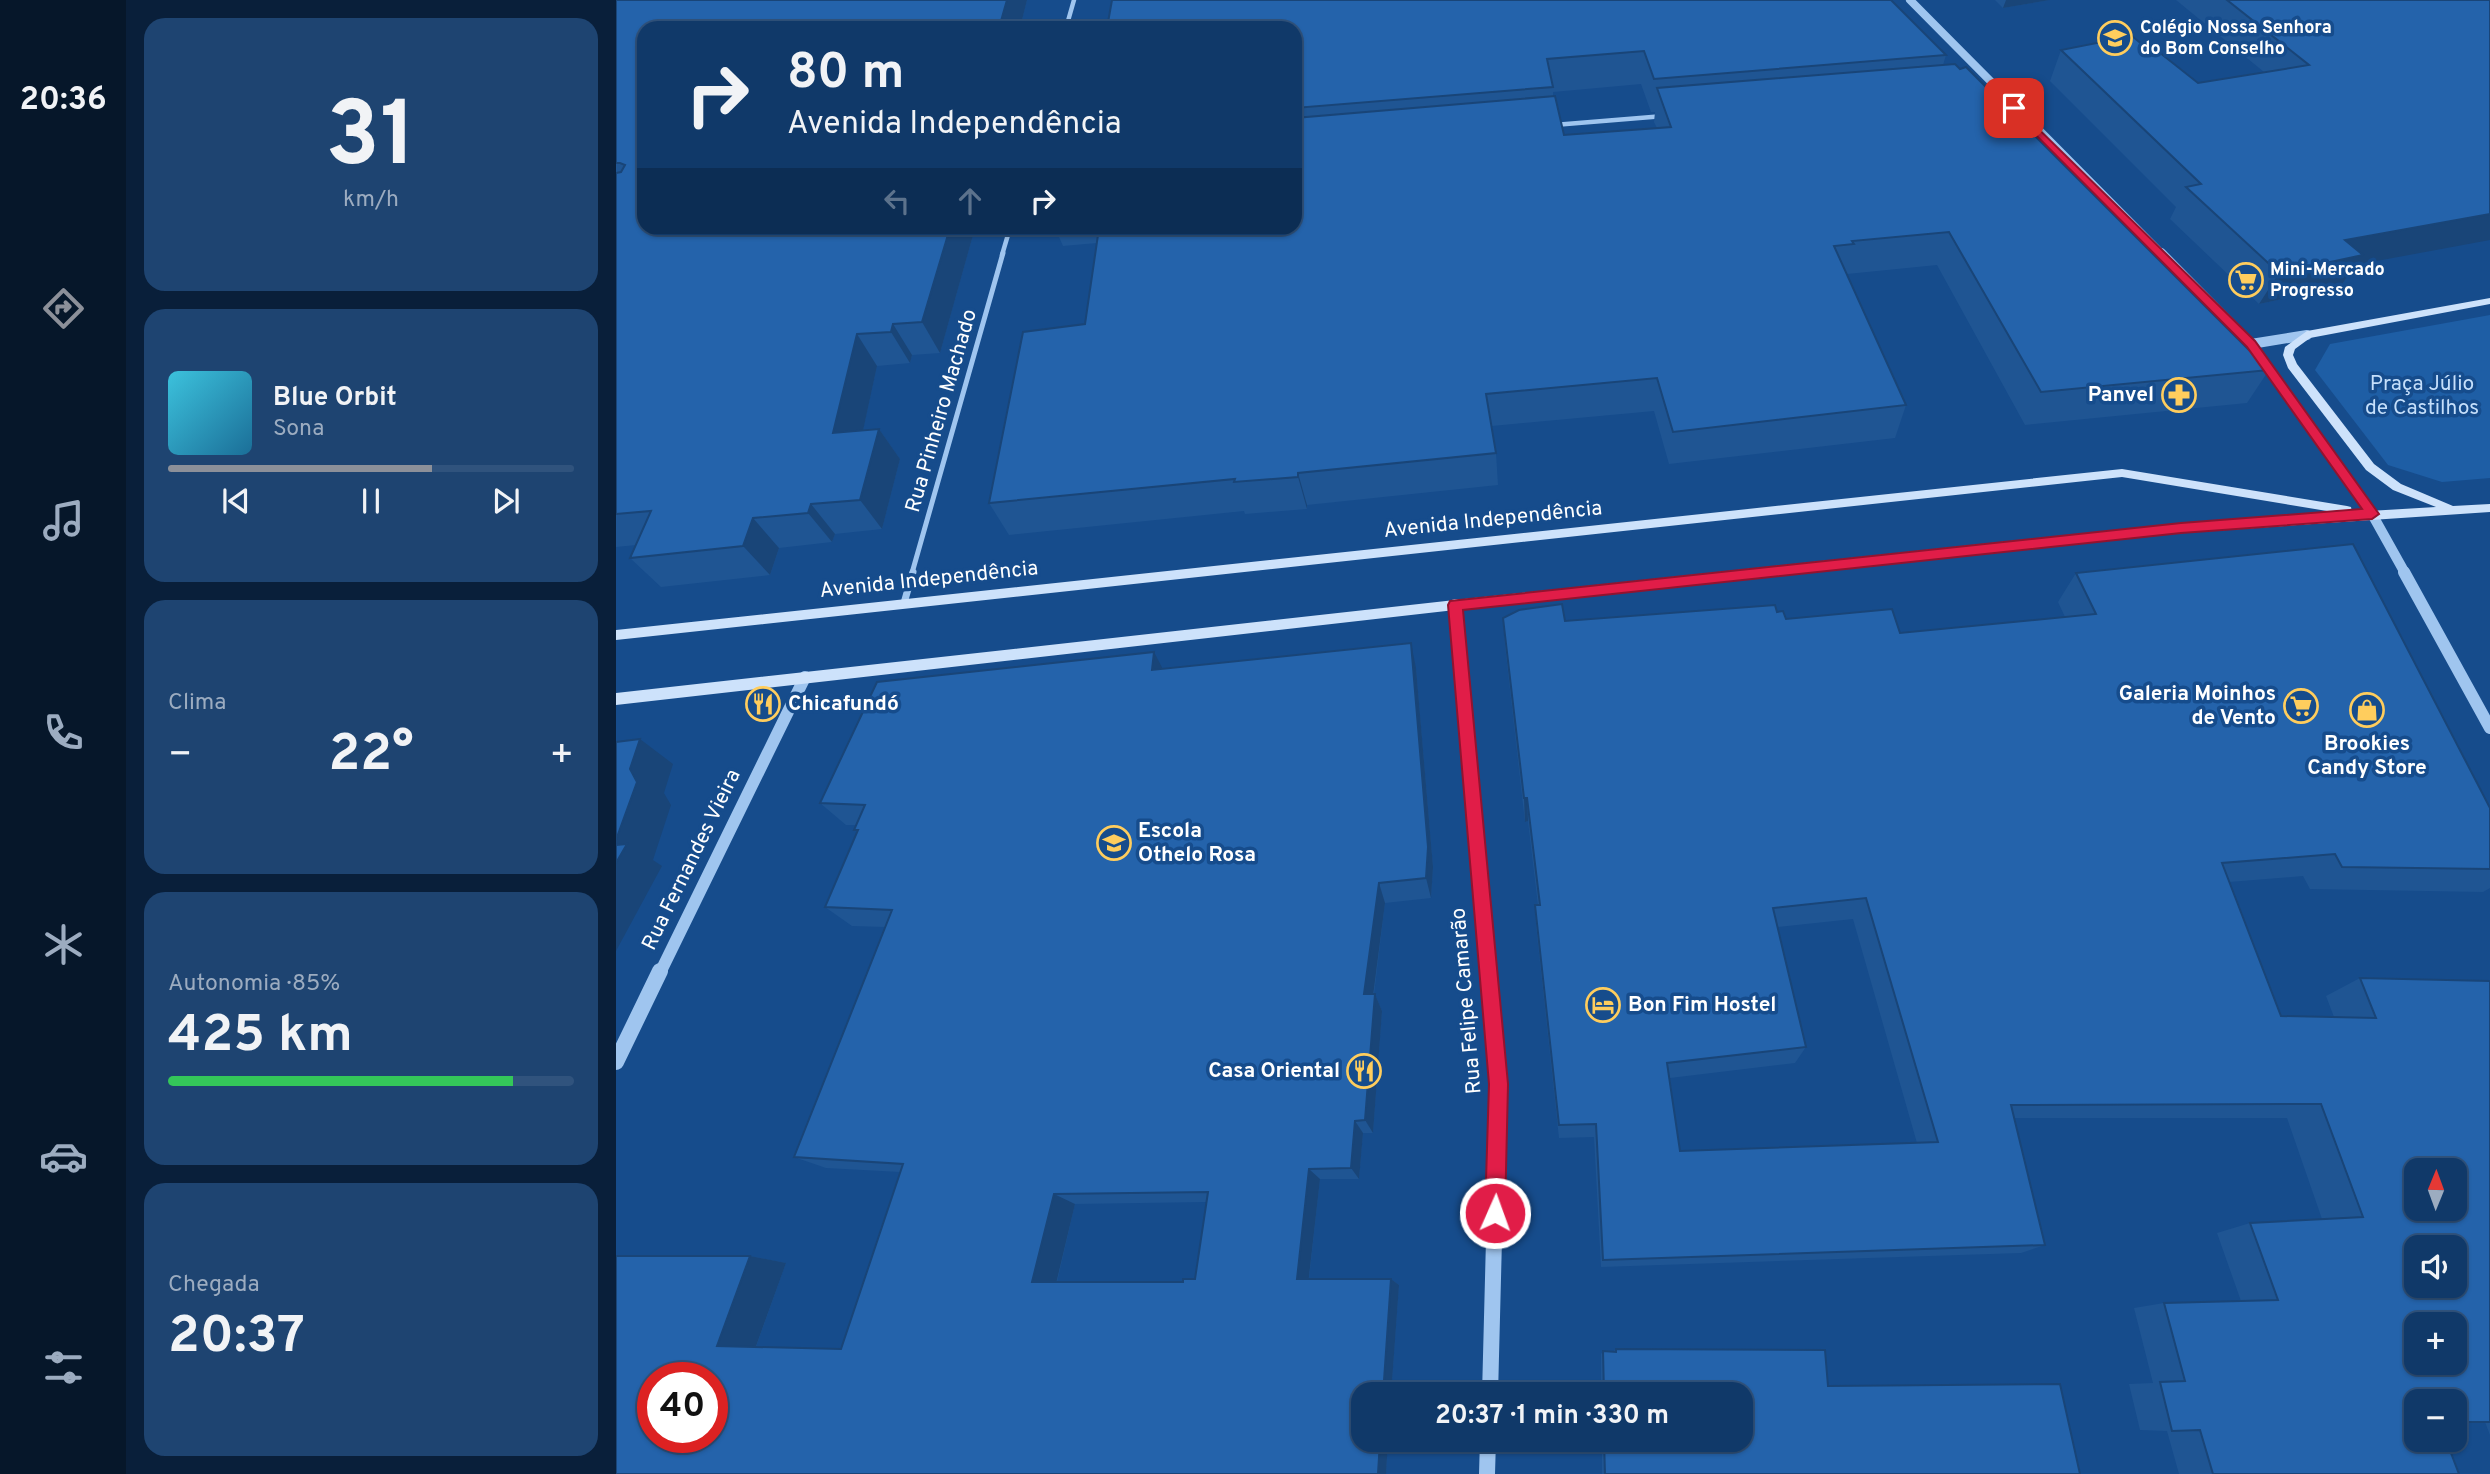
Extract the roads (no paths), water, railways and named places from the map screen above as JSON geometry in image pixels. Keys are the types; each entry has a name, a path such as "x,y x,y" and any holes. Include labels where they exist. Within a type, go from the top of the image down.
{"main road":[{"path":"2456,509 2397,487 2370,467 2292,365 2288,355 2290,347 2306,335 2490,301"},
{"name":"Avenida Independência","path":"616,635 2122,474 2372,514"},
{"name":"Avenida Independência","path":"616,699 1455,605 2181,528 2490,508"}],"street":[{"path":"1068,21 1074,0"},
{"path":"1910,0 2251,344 2372,514 2490,728"},
{"path":"1981,89 1995,88"},
{"path":"1542,126 1665,116"},
{"name":"Rua Pinheiro Machado","path":"904,603 1008,235"},
{"path":"2251,344 2306,335"},
{"name":"Rua Felipe Camarão","path":"1455,605 1499,1084 1490,1382"},
{"name":"Rua Fernandes Vieira","path":"616,1062 805,677"},
{"path":"1487,1474 1488,1452"}],"place":[{"name":"Colégio Nossa Senhora do Bom Conselho","path":"2115,38"},
{"name":"Mini-Mercado Progresso","path":"2246,280"},
{"name":"Panvel","path":"2179,395"},
{"name":"Chicafundó","path":"763,704"},
{"name":"Galeria Moinhos de Vento","path":"2301,706"},
{"name":"Brookies Candy Store","path":"2367,710"},
{"name":"Escola Othelo Rosa","path":"1114,843"},
{"name":"Bon Fim Hostel","path":"1603,1005"},
{"name":"Casa Oriental","path":"1364,1071"}],"park label":[{"name":"Praça Júlio de Castilhos","path":"2422,396"}]}
